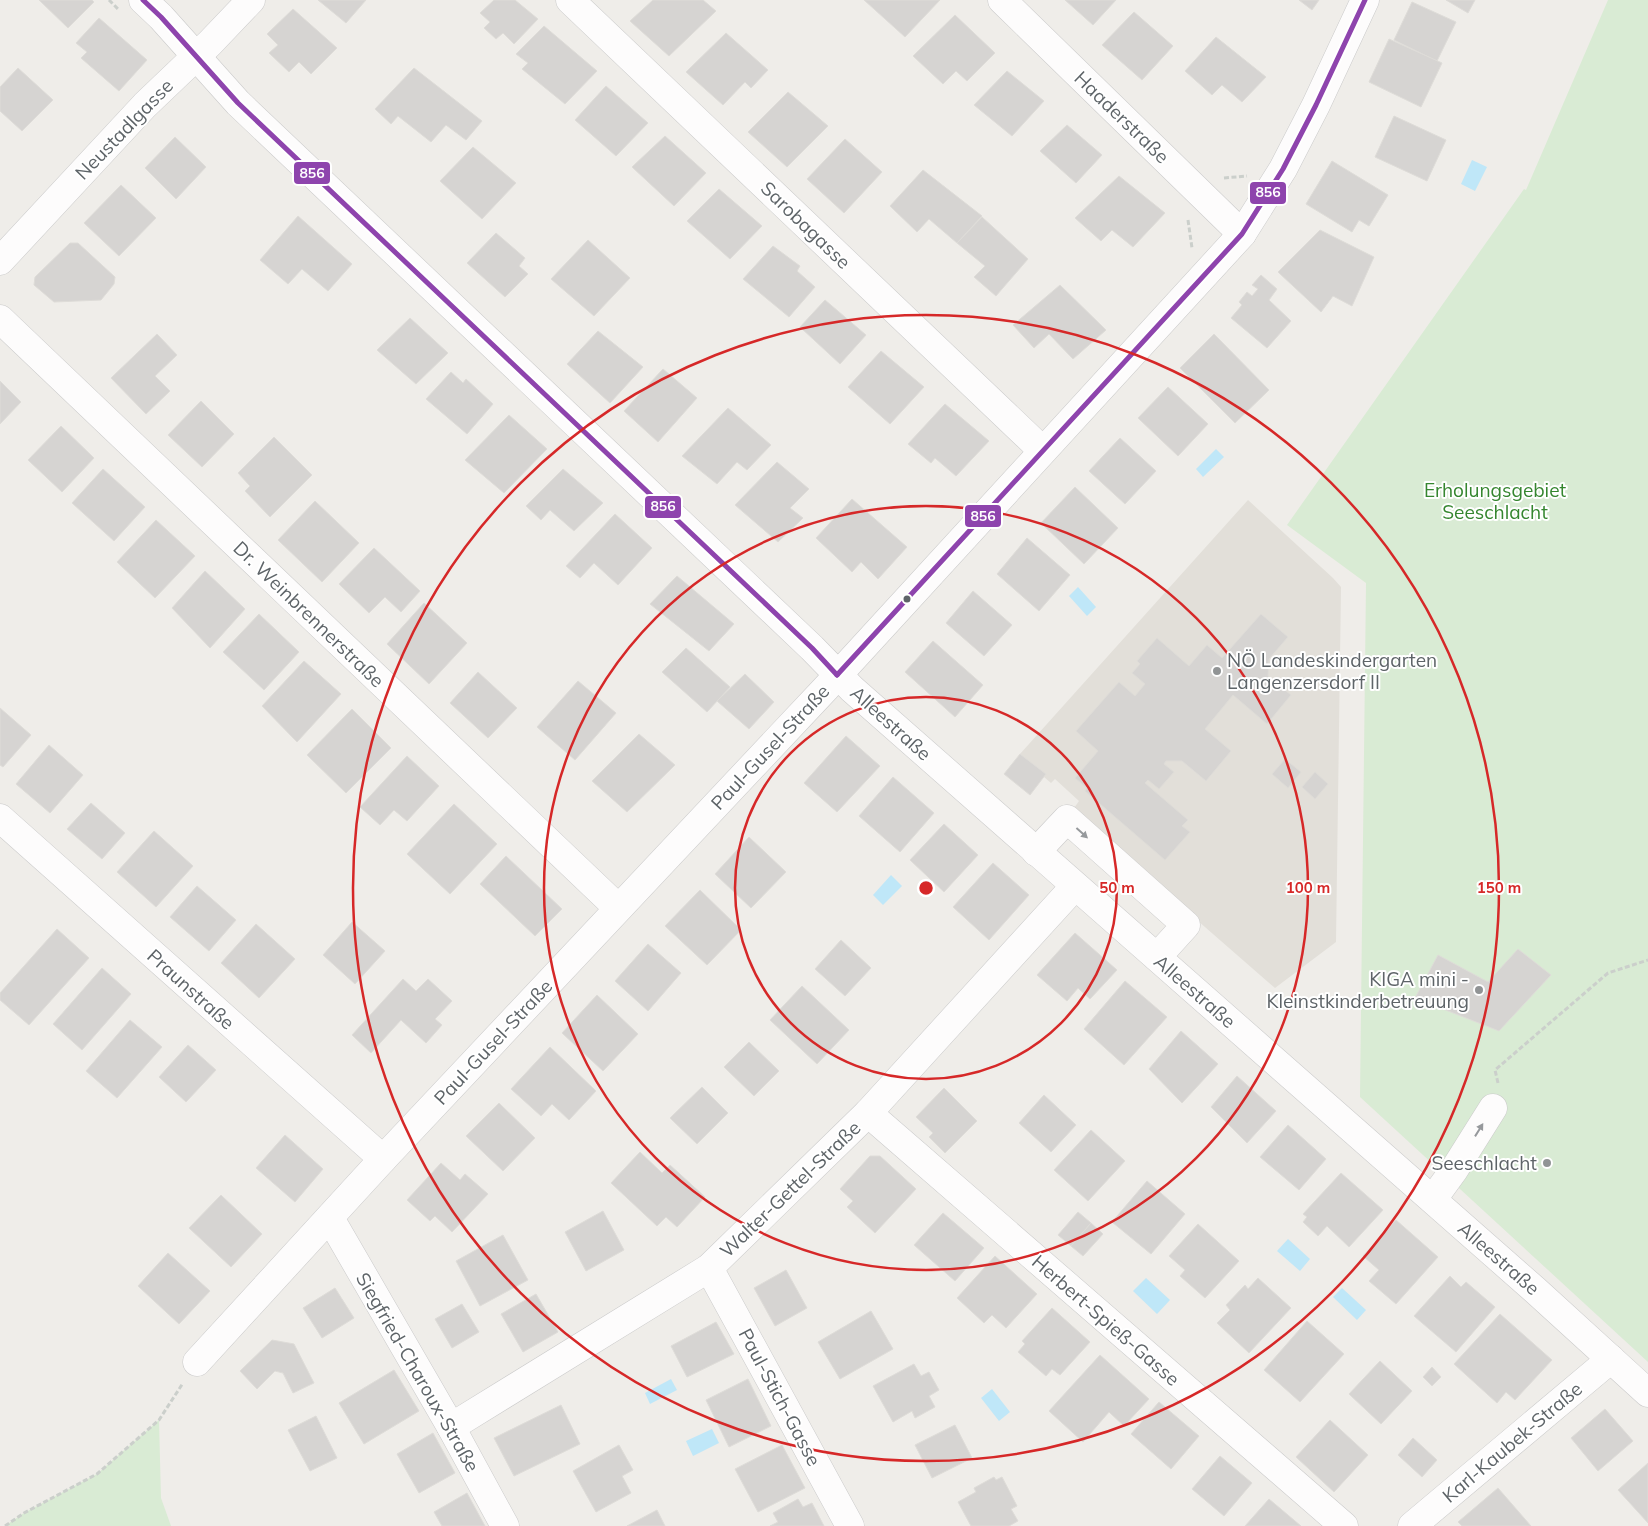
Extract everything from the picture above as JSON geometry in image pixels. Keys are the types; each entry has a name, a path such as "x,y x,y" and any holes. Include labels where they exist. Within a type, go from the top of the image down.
{"street":[{"name":"Alleestraße","path":"143,0 161,17 238,103 805,641 837,675 1036,852 1433,1199 1648,1393"},
{"name":"Neustadlgasse","path":"0,261 145,105 251,0"},
{"name":"Sarobagasse","path":"570,0 1042,450"},
{"name":"Haaderstraße","path":"1002,0 1242,234"},
{"name":"Paul-Gusel-Straße","path":"197,1362 383,1159 837,675 1242,234 1283,169 1365,0"},
{"name":"Dr. Weinbrennerstraße","path":"0,319 618,908"},
{"name":"Praunstraße","path":"0,818 383,1159"},
{"path":"1036,852 1066,819 1186,925 1157,957"},
{"name":"Walter-Gettel-Straße","path":"451,1427 710,1268 868,1113 1075,886"},
{"path":"1433,1199 1454,1170 1496,1097"},
{"name":"Herbert-Spieß-Gasse","path":"868,1113 1344,1526"},
{"name":"Siegfried-Charoux-Straße","path":"330,1218 451,1427 504,1526"},
{"name":"Paul-Stich-Gasse","path":"710,1268 850,1526"},
{"name":"Karl-Kaubek-Straße","path":"1412,1526 1611,1359"}],"path":[{"path":"1496,1097 1495,1070 1608,973 1648,960"},
{"path":"5,1526 24,1513 97,1474 158,1420 197,1362"}],"shaded area":[{"name":"NÖ Landeskindergarten Langenzersdorf II","path":"1248,500 1341,587 1336,942 1275,988 1072,811 1079,801 1055,779 1051,783 1044,777 1046,774 1020,754"}],"green space":[{"name":"Erholungsgebiet Seeschlacht","path":"1608,0 1648,0 1648,1362 1360,1097 1366,583 1287,525 1524,189 1526,190"},
{"path":"159,1420 161,1498 171,1526 5,1526 24,1513 97,1474"}],"water":[{"path":"1472,160 1487,167 1475,191 1461,184"},
{"path":"1216,449 1224,457 1203,477 1196,469"},
{"path":"1078,587 1096,607 1087,616 1069,596"},
{"path":"891,875 902,886 883,905 873,895"},
{"path":"1288,1239 1310,1259 1300,1271 1277,1251"},
{"path":"1146,1278 1170,1300 1157,1314 1133,1291"},
{"path":"1342,1288 1366,1310 1357,1320 1333,1297"},
{"path":"671,1379 677,1390 650,1404 645,1393"},
{"path":"992,1389 1010,1412 999,1421 981,1398"},
{"path":"712,1429 719,1443 693,1456 686,1441"}],"building":[{"path":"39,0 92,0 94,2 68,28"},
{"path":"318,0 366,0 346,23"},
{"path":"494,0 515,0 538,19 514,44 503,33 496,39 484,28 490,22 480,13"},
{"path":"653,0 703,0 716,11 669,56 630,21"},
{"path":"864,0 940,0 905,37"},
{"path":"1065,0 1116,0 1093,25"},
{"path":"1299,0 1319,0 1312,10"},
{"path":"1446,0 1475,0 1468,13"},
{"path":"1412,2 1456,22 1437,61 1394,40"},
{"path":"293,9 337,48 311,74 299,62 289,72 269,53 278,45 267,34"},
{"path":"1134,12 1173,46 1142,80 1102,45"},
{"path":"955,15 995,53 967,81 956,71 943,84 913,56"},
{"path":"99,18 147,60 119,91 81,58 87,52 76,43"},
{"path":"544,26 597,71 565,104 522,69 528,63 516,54"},
{"path":"726,33 768,70 751,88 745,82 723,105 686,72"},
{"path":"1216,37 1266,77 1242,102 1222,85 1212,95 1185,71"},
{"path":"1389,39 1442,63 1421,107 1369,82"},
{"path":"18,68 53,100 22,131 0,111 0,87"},
{"path":"414,68 482,121 466,140 446,125 431,142 398,116 391,124 375,109"},
{"path":"1007,71 1044,101 1012,136 974,105"},
{"path":"606,86 648,123 616,156 575,120"},
{"path":"788,92 828,126 787,167 748,132"},
{"path":"1394,116 1446,140 1427,181 1375,157"},
{"path":"1067,125 1102,155 1076,183 1040,151"},
{"path":"665,136 706,173 674,206 632,167"},
{"path":"175,137 206,167 176,199 145,168"},
{"path":"845,139 882,172 844,213 807,179"},
{"path":"473,147 516,183 482,219 440,181"},
{"path":"1332,161 1388,195 1369,226 1359,220 1352,232 1306,204"},
{"path":"923,170 982,216 957,243 929,219 917,232 890,206"},
{"path":"1119,176 1165,213 1133,247 1112,230 1101,241 1075,218"},
{"path":"121,185 156,218 119,256 84,223"},
{"path":"719,189 762,226 730,259 687,221"},
{"path":"298,216 352,264 328,291 302,269 288,284 260,260"},
{"path":"982,217 1028,259 996,296 974,277 985,266 957,243"},
{"path":"1320,230 1374,257 1352,306 1333,296 1321,312 1278,272"},
{"path":"496,233 525,258 519,266 528,274 505,297 467,263"},
{"path":"588,240 630,278 594,316 551,279"},
{"path":"70,243 78,243 115,277 114,284 101,300 54,302 34,285 35,277"},
{"path":"773,246 800,266 797,271 815,287 789,317 743,279"},
{"path":"1261,275 1277,289 1269,300 1291,321 1267,348 1231,318 1242,305 1239,302 1247,292 1252,296 1258,289 1252,285"},
{"path":"1060,285 1106,330 1073,359 1049,334 1034,348 1013,325"},
{"path":"825,300 866,335 840,364 800,327"},
{"path":"410,318 448,353 416,384 377,350"},
{"path":"598,331 643,367 610,403 567,364"},
{"path":"157,334 177,355 155,376 170,391 146,414 111,378"},
{"path":"1214,334 1269,390 1235,423 1180,368"},
{"path":"881,351 924,387 890,424 848,387"},
{"path":"663,369 697,398 658,442 624,411"},
{"path":"451,372 463,383 466,379 493,404 467,434 426,399"},
{"path":"0,381 21,402 0,424"},
{"path":"1168,387 1208,424 1178,456 1138,418"},
{"path":"201,401 234,434 202,467 168,435"},
{"path":"945,404 989,441 956,476 935,458 931,463 908,444"},
{"path":"728,408 771,445 747,470 737,462 717,484 682,456"},
{"path":"509,415 547,449 504,493 465,460"},
{"path":"61,426 94,458 62,492 28,460"},
{"path":"274,437 312,475 270,517 245,491 250,486 238,473"},
{"path":"1120,438 1156,471 1125,504 1089,471"},
{"path":"777,462 809,489 790,508 803,518 778,542 735,505"},
{"path":"103,469 145,507 114,541 72,503"},
{"path":"563,469 603,503 574,531 550,510 541,520 526,506"},
{"path":"1075,487 1118,528 1084,564 1041,523"},
{"path":"852,499 907,547 878,579 861,562 852,572 816,538"},
{"path":"315,501 359,543 322,582 278,540"},
{"path":"615,514 652,548 618,585 594,563 580,578 566,566"},
{"path":"156,520 195,556 155,598 117,562"},
{"path":"1027,538 1070,575 1039,611 997,574"},
{"path":"374,548 420,591 401,612 385,597 369,613 339,584"},
{"path":"205,571 245,609 210,648 172,608"},
{"path":"677,576 734,624 709,651 650,604"},
{"path":"973,591 1012,625 984,656 946,623"},
{"path":"424,603 467,643 429,684 387,644"},
{"path":"259,614 299,652 264,690 223,652"},
{"path":"1261,614 1288,637 1269,659 1268,676 1291,695 1267,724 1233,695 1205,729 1231,751 1206,781 1182,761 1166,761 1164,764 1174,772 1159,789 1148,780 1145,783 1188,820 1182,826 1190,832 1165,860 1085,791 1087,788 1075,778 1098,751 1076,731 1119,682 1135,696 1145,684 1132,673 1140,664 1137,661 1157,638 1189,666 1207,645 1222,658"},
{"path":"933,641 983,685 955,717 905,672"},
{"path":"686,648 730,687 707,712 662,672"},
{"path":"304,661 341,694 297,742 262,706"},
{"path":"478,672 517,708 488,738 450,703"},
{"path":"745,674 774,702 749,729 717,701"},
{"path":"578,681 616,713 575,760 537,727"},
{"path":"0,708 31,735 3,767 0,765"},
{"path":"352,709 391,748 346,793 307,755"},
{"path":"639,734 675,765 627,812 592,781"},
{"path":"846,736 880,766 837,812 804,783"},
{"path":"49,745 83,775 50,813 16,784"},
{"path":"1020,754 1046,774 1030,795 1004,774"},
{"path":"407,756 439,786 407,821 394,810 380,825 360,807"},
{"path":"1285,759 1301,772 1288,788 1272,774"},
{"path":"1315,772 1328,784 1315,799 1302,787"},
{"path":"893,777 934,813 900,852 859,816"},
{"path":"91,803 125,833 102,859 67,829"},
{"path":"454,804 497,844 450,894 407,854"},
{"path":"944,824 978,855 944,892 910,860"},
{"path":"154,831 193,866 156,907 117,872"},
{"path":"749,837 786,872 751,908 715,874"},
{"path":"506,856 562,909 535,936 480,884"},
{"path":"993,863 1029,895 989,940 953,907"},
{"path":"197,886 236,920 209,951 170,917"},
{"path":"700,890 741,930 707,965 665,926"},
{"path":"352,922 385,951 355,984 323,955"},
{"path":"256,924 295,959 259,998 221,963"},
{"path":"57,929 89,958 29,1025 0,1000 0,993"},
{"path":"1075,933 1117,970 1090,999 1078,988 1067,1001 1037,975"},
{"path":"841,940 871,968 845,996 815,969"},
{"path":"648,944 681,973 648,1011 615,981"},
{"name":"KIGA mini - Kleinstkinderbetreuung","path":"1518,949 1551,975 1499,1031 1415,998 1438,955 1488,982"},
{"path":"102,968 131,994 82,1050 53,1024"},
{"path":"403,979 416,991 428,979 452,1001 435,1019 442,1025 426,1043 401,1020 371,1053 352,1035"},
{"path":"1125,981 1167,1017 1124,1065 1084,1029"},
{"path":"802,986 849,1030 817,1064 770,1020"},
{"path":"597,995 638,1034 603,1071 562,1033"},
{"path":"130,1020 162,1047 117,1098 86,1071"},
{"path":"1181,1031 1218,1064 1182,1103 1149,1069"},
{"path":"749,1042 779,1071 754,1096 724,1067"},
{"path":"188,1045 216,1070 186,1102 159,1077"},
{"path":"550,1047 596,1091 569,1120 552,1104 541,1116 511,1089"},
{"path":"1237,1076 1276,1111 1247,1143 1211,1107"},
{"path":"702,1087 728,1113 697,1144 670,1118"},
{"path":"944,1088 977,1121 945,1153 929,1137 933,1133 916,1117"},
{"path":"1044,1095 1076,1125 1051,1152 1019,1123"},
{"path":"499,1103 535,1138 503,1171 466,1136"},
{"path":"1288,1125 1326,1159 1299,1190 1260,1157"},
{"path":"1091,1130 1125,1161 1088,1201 1054,1170"},
{"path":"285,1135 323,1169 295,1202 256,1168"},
{"path":"640,1152 662,1173 670,1165 705,1197 677,1227 666,1217 657,1226 611,1183"},
{"path":"870,1156 880,1156 916,1189 875,1233 847,1207 853,1201 840,1189"},
{"path":"441,1163 460,1180 465,1174 488,1194 452,1232 435,1216 430,1221 407,1200"},
{"path":"1341,1173 1383,1210 1349,1247 1327,1226 1318,1236 1303,1222 1307,1217 1303,1214"},
{"path":"1147,1181 1185,1214 1151,1254 1112,1222"},
{"path":"221,1195 262,1234 231,1267 189,1228"},
{"path":"603,1211 624,1250 586,1271 565,1232"},
{"path":"1078,1212 1091,1223 1071,1246 1058,1235"},
{"path":"943,1213 984,1248 955,1281 914,1245"},
{"path":"1396,1220 1438,1257 1396,1304 1369,1281 1379,1270 1363,1256"},
{"path":"1091,1223 1103,1234 1083,1256 1071,1246"},
{"path":"1198,1224 1239,1261 1205,1298 1180,1276 1185,1270 1169,1256"},
{"path":"503,1235 528,1280 480,1306 456,1261"},
{"path":"168,1253 210,1291 179,1324 138,1286"},
{"path":"995,1256 1037,1294 1006,1328 992,1315 984,1323 957,1298"},
{"path":"786,1270 807,1308 775,1326 754,1288"},
{"path":"1450,1276 1461,1287 1466,1282 1495,1307 1456,1352 1414,1316"},
{"path":"1258,1278 1291,1308 1249,1353 1217,1323 1230,1310 1226,1305 1245,1285 1248,1289"},
{"path":"335,1288 354,1318 322,1338 303,1308"},
{"path":"536,1294 558,1332 523,1352 501,1314"},
{"path":"462,1304 479,1332 452,1348 435,1319"},
{"path":"1052,1308 1090,1342 1060,1375 1052,1369 1046,1376 1018,1352 1025,1344 1022,1341"},
{"path":"871,1311 893,1349 840,1379 818,1342"},
{"path":"1500,1314 1552,1360 1515,1400 1506,1392 1497,1403 1454,1364"},
{"path":"1307,1321 1344,1354 1300,1402 1264,1370"},
{"path":"716,1322 734,1354 687,1377 671,1346"},
{"path":"272,1340 294,1344 314,1383 293,1393 283,1373 275,1371 257,1389 240,1371"},
{"path":"1100,1355 1149,1399 1124,1426 1109,1412 1083,1442 1049,1411"},
{"path":"1380,1361 1412,1391 1381,1424 1349,1394"},
{"path":"914,1364 921,1376 929,1372 939,1390 929,1396 935,1407 915,1418 912,1411 893,1422 873,1386"},
{"path":"1432,1367 1441,1377 1432,1386 1423,1377"},
{"path":"394,1370 419,1411 364,1444 339,1403"},
{"path":"748,1379 771,1426 729,1447 706,1400"},
{"path":"1159,1402 1199,1436 1171,1469 1131,1434"},
{"path":"561,1405 580,1444 514,1476 494,1438"},
{"path":"1605,1409 1633,1441 1598,1471 1571,1438"},
{"path":"316,1416 337,1458 310,1471 288,1430"},
{"path":"1330,1420 1368,1455 1334,1492 1296,1457"},
{"path":"955,1425 972,1458 932,1478 915,1445"},
{"path":"433,1433 455,1473 419,1493 397,1454"},
{"path":"1413,1438 1437,1460 1422,1477 1398,1455"},
{"path":"619,1445 633,1470 622,1476 631,1493 596,1512 573,1471"},
{"path":"782,1445 805,1488 758,1512 735,1469"},
{"path":"1220,1456 1252,1483 1224,1516 1192,1489"},
{"path":"1648,1463 1648,1523 1618,1490"},
{"path":"994,1477 996,1480 1002,1477 1017,1506 1011,1509 1018,1521 1009,1526 971,1526 958,1502 976,1492 974,1488"},
{"path":"1498,1488 1531,1526 1462,1526 1458,1522"},
{"path":"467,1493 485,1526 442,1526 434,1512"},
{"path":"798,1499 803,1507 812,1503 824,1526 770,1526 778,1522 773,1513"},
{"path":"1269,1499 1301,1526 1245,1526"},
{"path":"657,1510 665,1526 627,1526"}],"transit line":[{"name":"856","path":"143,0 161,17 238,103 812,648 837,675"},
{"name":"856","path":"837,675 1242,234 1283,169 1316,105 1365,0"}],"place":[{"name":"NÖ Landeskindergarten Langenzersdorf II","path":"1217,671"},
{"name":"KIGA mini - Kleinstkinderbetreuung","path":"1479,990"},
{"name":"Seeschlacht","path":"1547,1163"}]}
